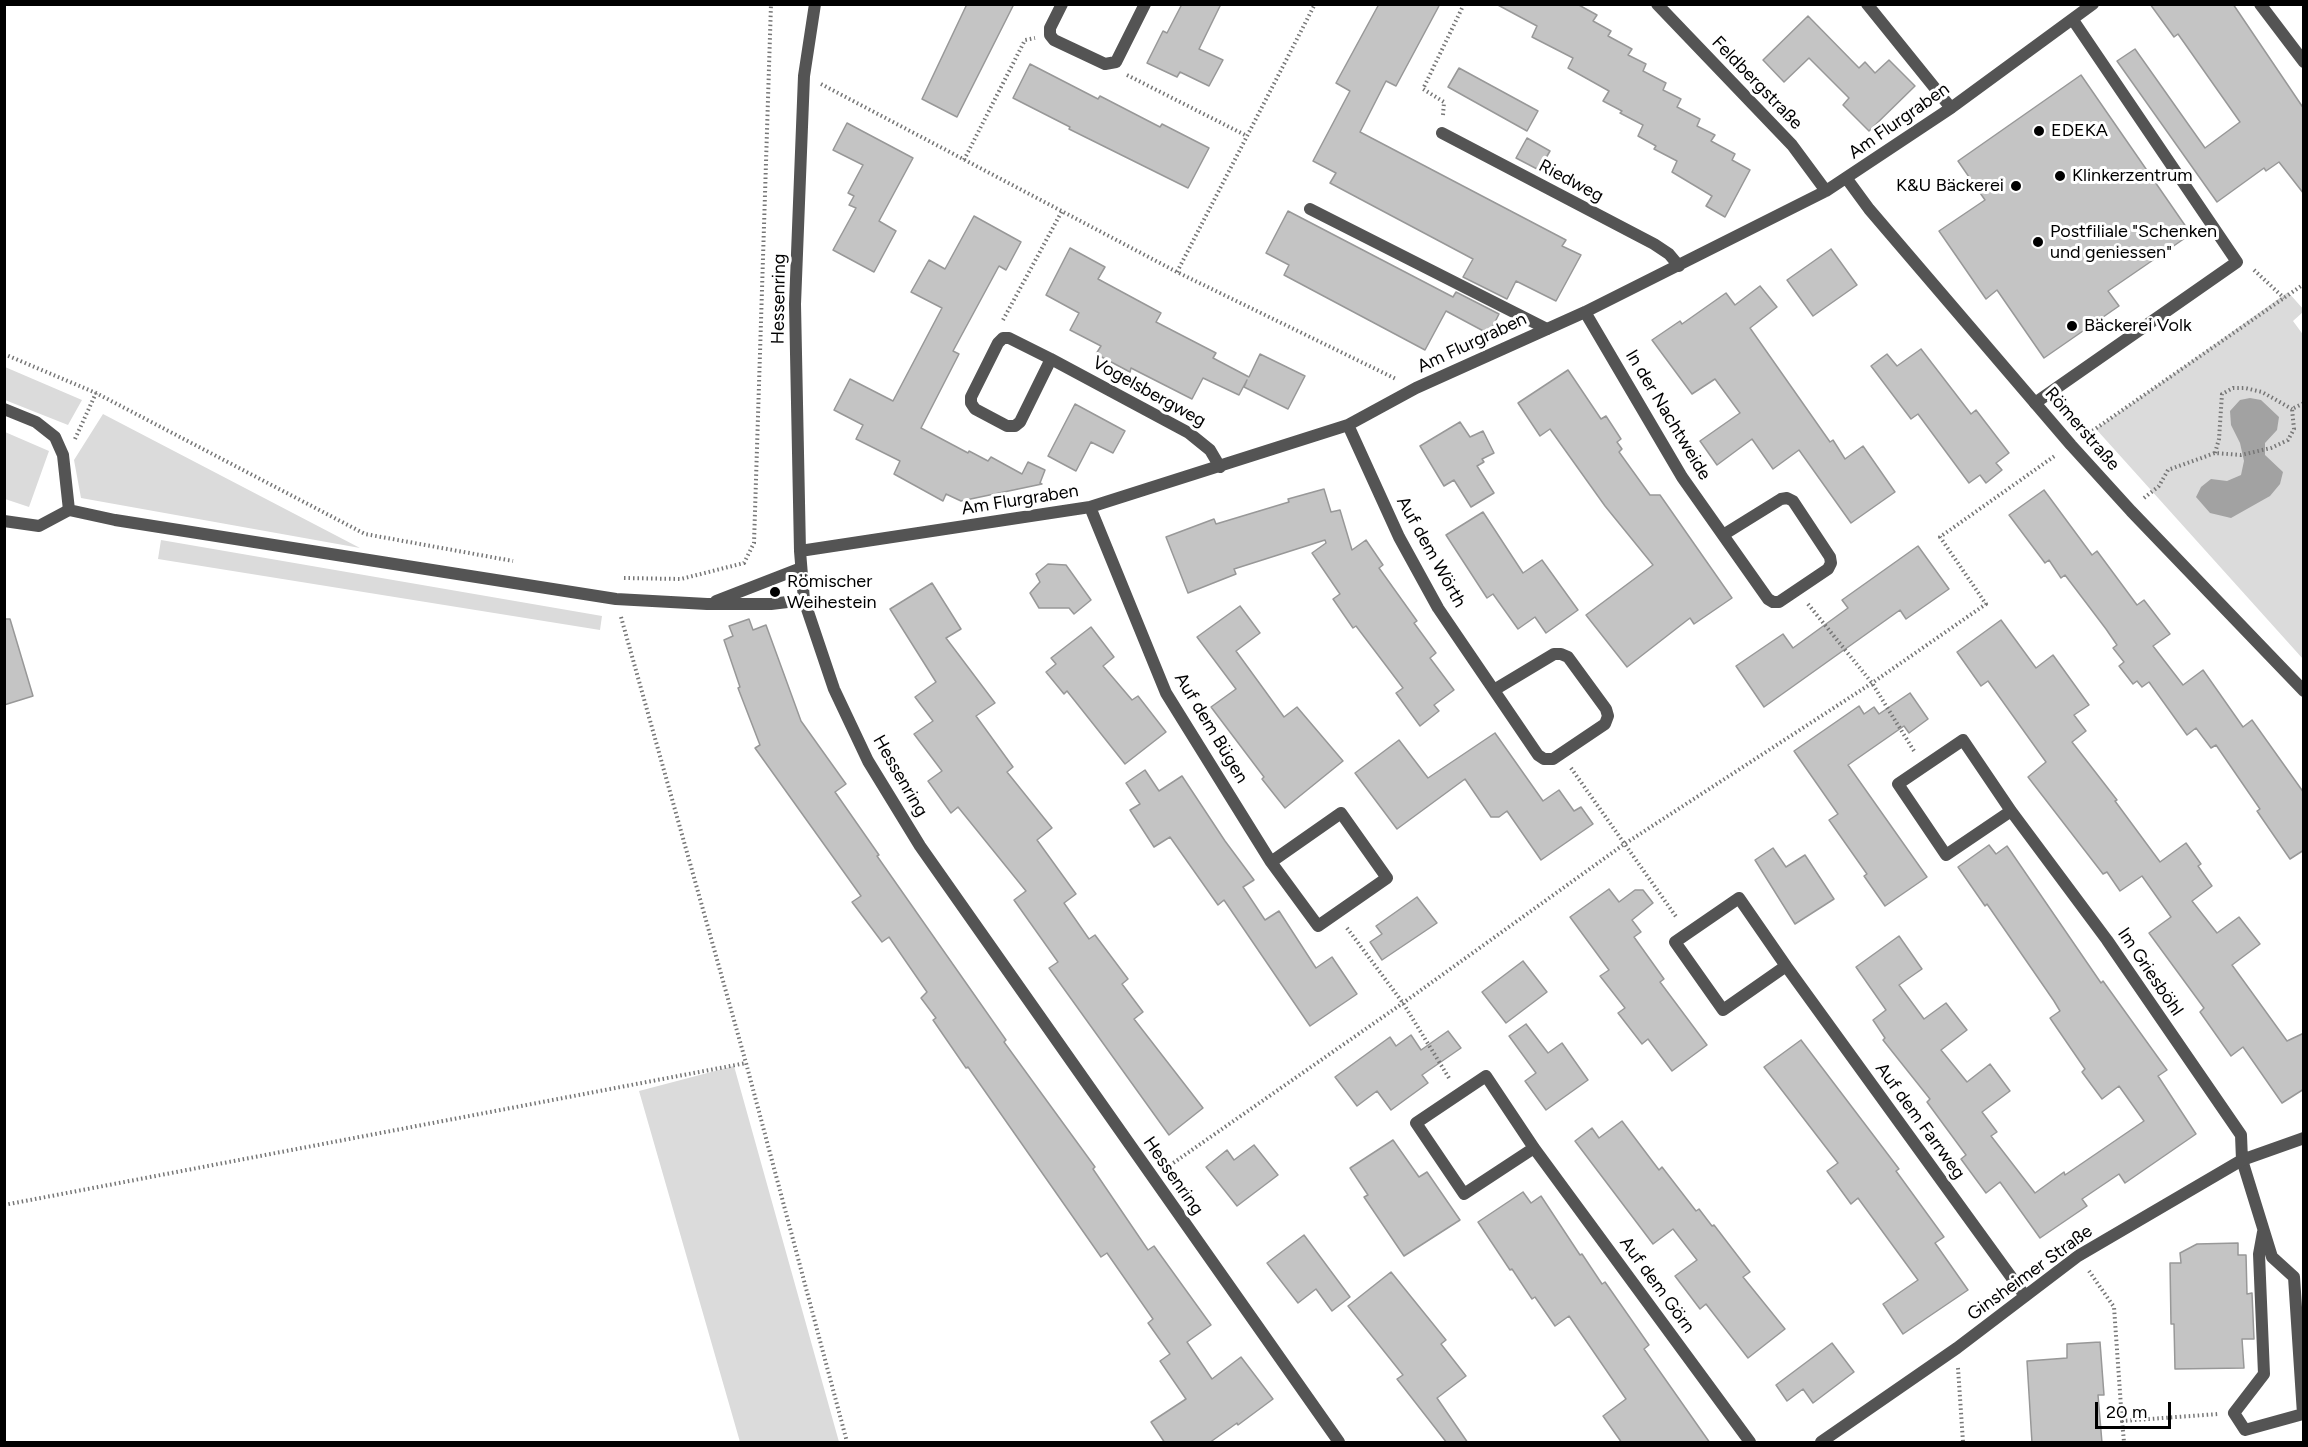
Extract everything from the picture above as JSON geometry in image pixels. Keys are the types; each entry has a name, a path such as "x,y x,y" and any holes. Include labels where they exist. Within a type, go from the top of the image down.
{"street":[{"name":"Hessenring","path":"815,4 804,76 795,304 800,551 804,600 834,689 868,761 920,846 1339,1443"},
{"path":"1062,4 1050,28 1050,34 1054,40 1105,64 1116,62 1145,4"},
{"name":"Feldbergstraße","path":"1656,4 1791,145 1826,191"},
{"path":"1867,4 1951,108"},
{"name":"Am Flurgraben","path":"800,551 1090,507 1348,425 1416,388 1585,312 1826,191 1951,108 2093,4"},
{"path":"2260,4 2304,62"},
{"path":"2035,402 2237,262 2073,20"},
{"name":"Riedweg","path":"1442,133 1654,244 1670,254 1679,266"},
{"name":"Römerstraße","path":"1847,179 1869,209 2071,445 2131,511 2304,691"},
{"path":"1310,209 1547,329"},
{"name":"In der Nachtweide","path":"1585,312 1682,477 1768,599 1779,602 1828,569 1831,563 1830,557 1793,501 1787,498 1781,499 1723,534"},
{"path":"1003,338 998,343 971,397 971,402 975,409 1007,426 1015,426 1020,422 1051,359"},
{"name":"Vogelsbergweg","path":"1003,338 1009,338 1051,359 1190,434 1210,450 1220,467"},
{"path":"4,409 36,422 56,437 63,455 69,510"},
{"name":"Auf dem Wörth","path":"1348,425 1404,548 1438,608 1538,755 1553,759 1561,753"},
{"name":"Auf dem Bügen","path":"1090,507 1167,693 1271,862 1318,926 1387,878 1341,813 1271,862"},
{"path":"4,521 39,526 69,510 115,520 616,599 707,604 771,604 804,600"},
{"path":"707,604 801,568"},
{"path":"1494,690 1554,654 1568,657 1606,708 1608,716 1605,724 1561,753"},
{"name":"Im Griesböhl","path":"2011,811 1946,855 1898,784 1963,740 2011,811 2107,940 2241,1136 2242,1160 2272,1257 2294,1277 2303,1414 2245,1431 2234,1413"},
{"name":"Auf dem Farrweg","path":"1688,933 1739,898 2025,1296"},
{"path":"1688,933 1676,942 1723,1010 1786,966"},
{"name":"Auf dem Görn","path":"1534,1148 1464,1194 1416,1123 1486,1076 1534,1148 1750,1443"},
{"name":"Ginsheimer Straße","path":"1821,1443 1957,1348 2078,1256 2242,1160 2304,1138"},
{"path":"2234,1413 2264,1374 2259,1254 2263,1232"}],"path":[{"path":"614,578 681,579 744,563 754,543 771,4"},
{"path":"1177,272 1315,4"},
{"path":"1442,133 1444,102 1423,89 1464,4"},
{"path":"964,160 1025,40 1050,34"},
{"path":"1112,64 1121,72 1247,136"},
{"path":"804,76 1177,272 1416,388"},
{"path":"1003,338 1003,319 1062,211"},
{"path":"2237,262 2256,270 2284,298"},
{"path":"1151,1178 1403,1003 1623,845 1872,683 1986,604 1940,537 2304,284"},
{"path":"4,354 96,393 365,534 523,563"},
{"path":"2215,453 2219,439 2222,394 2233,388 2245,388 2262,392 2292,409"},
{"path":"63,455 73,444 96,393"},
{"path":"2292,409 2304,403"},
{"path":"2131,511 2159,486 2168,470 2215,453 2241,455 2271,448 2288,440 2295,429 2292,409"},
{"path":"1797,591 1872,683 1923,767"},
{"path":"616,599 746,1063 847,1443"},
{"path":"1561,753 1623,845 1688,933"},
{"path":"1336,914 1403,1003 1459,1094"},
{"path":"4,1205 746,1063"},
{"path":"2078,1256 2114,1306 2124,1443"},
{"path":"1957,1348 1963,1443"},
{"path":"2122,1421 2234,1413"}],"shaded area":[{"path":"2288,292 2304,310 2293,321 2304,336 2303,659 2096,429"},
{"path":"5,367 82,400 68,425 5,400"},
{"path":"2250,398 2261,400 2279,417 2277,430 2265,443 2265,455 2283,472 2280,484 2270,496 2231,518 2210,513 2196,497 2201,487 2211,479 2227,481 2241,475 2244,461 2240,443 2231,425 2230,411 2240,400"},
{"path":"103,414 360,548 81,498 74,460"},
{"path":"5,432 49,451 29,507 5,499"},
{"path":"161,540 602,616 600,630 158,559"},
{"path":"734,1066 839,1442 740,1442 639,1091"}],"building":[{"path":"967,4 1014,4 957,117 922,99"},
{"path":"1182,4 1221,4 1199,49 1223,60 1209,86 1180,72 1177,77 1147,63 1163,31 1167,33"},
{"path":"1379,4 1440,4 1396,86 1386,81 1360,132 1566,240 1562,246 1581,255 1556,301 1516,281 1507,299 1463,277 1473,259 1330,183 1336,173 1313,161 1350,91 1336,83"},
{"path":"1496,4 1577,4 1597,15 1593,21 1611,31 1608,36 1632,49 1628,55 1646,64 1643,71 1666,83 1663,90 1681,99 1677,107 1700,119 1697,126 1715,135 1711,141 1735,154 1732,160 1750,170 1725,217 1706,206 1712,196 1672,172 1677,161 1654,149 1656,146 1638,136 1643,125 1603,101 1609,91 1568,68 1573,58 1532,37 1537,26"},
{"path":"2150,4 2233,4 2304,109 2304,194 2279,162 2266,171 2264,168 2217,202 2117,61 2135,49 2205,148 2240,122 2178,34 2174,37"},
{"path":"1808,16 1859,68 1865,62 1875,73 1889,60 1915,86 1869,131 1843,105 1849,98 1809,58 1784,82 1763,60"},
{"path":"1030,64 1098,99 1100,96 1160,127 1162,124 1209,148 1188,188 1069,129 1070,127 1013,98"},
{"path":"1459,68 1538,111 1527,131 1448,87"},
{"name":"Klinkerzentrum","path":"2081,75 2191,234 2108,291 2119,306 2044,358 1997,290 1986,299 1939,231 1985,200 1958,161"},
{"path":"847,123 913,158 879,221 896,231 874,272 833,250 856,208 849,205 854,196 848,193 863,165 833,150"},
{"path":"1527,138 1550,151 1539,170 1516,158"},
{"path":"1288,211 1453,297 1456,292 1499,314 1489,334 1446,311 1425,350 1284,275 1289,265 1266,253"},
{"path":"974,216 1021,242 1006,270 999,266 953,351 959,354 921,428 968,453 969,451 988,461 991,457 1022,474 1028,462 1045,470 1040,483 1042,484 961,501 946,494 943,501 894,474 900,461 856,439 863,425 834,410 850,379 893,401 942,308 911,292 929,260 945,269"},
{"path":"1070,248 1105,267 1098,279 1161,313 1156,322 1216,353 1213,358 1249,377 1260,354 1305,376 1288,409 1244,387 1247,380 1239,395 1203,378 1192,399 1131,368 1130,372 1096,354 1101,346 1070,330 1079,313 1046,295"},
{"path":"1831,249 1857,285 1813,316 1787,280"},
{"path":"1760,286 1777,307 1750,328 1830,442 1833,440 1845,459 1863,446 1895,492 1851,523 1799,450 1773,469 1752,439 1717,465 1700,441 1740,413 1715,379 1692,394 1652,340 1680,321 1682,324 1726,293 1735,305"},
{"path":"1921,349 1971,414 1976,410 2009,453 1996,463 2002,470 1986,483 1980,475 1969,483 1918,414 1911,419 1871,366 1887,354 1897,366"},
{"path":"1568,370 1601,419 1606,416 1621,439 1617,442 1622,449 1619,452 1650,495 1660,495 1732,598 1694,624 1690,618 1627,667 1586,615 1653,565 1605,506 1550,429 1540,436 1518,403"},
{"path":"1075,404 1125,431 1113,453 1091,442 1076,471 1048,456"},
{"path":"1460,422 1470,437 1483,431 1494,453 1482,459 1484,462 1477,466 1494,493 1471,507 1454,480 1444,486 1420,446"},
{"path":"1324,489 1331,512 1340,510 1352,550 1366,540 1383,565 1379,568 1417,621 1414,623 1436,653 1430,658 1454,690 1434,705 1439,711 1420,726 1396,693 1403,688 1356,626 1353,628 1333,599 1340,594 1312,553 1326,543 1325,540 1234,569 1236,574 1188,593 1166,537 1214,519 1216,524"},
{"path":"2044,490 2092,555 2097,551 2137,605 2144,600 2170,634 2153,646 2183,685 2203,670 2243,727 2252,720 2304,793 2304,850 2290,859 2257,811 2260,809 2216,745 2211,748 2196,728 2187,735 2149,682 2142,687 2137,681 2133,684 2119,666 2124,662 2113,648 2117,645 2106,629 2065,575 2061,578 2049,560 2045,563 2009,515"},
{"path":"1483,512 1523,573 1542,560 1578,610 1546,633 1535,617 1518,629 1493,594 1487,598 1446,535"},
{"path":"1918,546 1949,589 1906,619 1900,610 1764,707 1736,666 1783,634 1793,648 1848,608 1842,600"},
{"path":"1048,564 1066,565 1091,600 1074,614 1069,608 1039,608 1030,593 1040,582 1036,574"},
{"path":"932,583 961,629 946,638 995,703 976,716 1013,767 1007,772 1052,828 1037,840 1076,894 1064,903 1089,939 1095,935 1128,979 1122,984 1143,1012 1134,1019 1203,1108 1169,1135 1049,968 1058,962 1014,900 1026,891 958,807 951,813 928,781 942,771 914,734 933,721 915,697 936,682 890,609"},
{"path":"1240,606 1260,633 1236,651 1284,717 1297,707 1343,761 1285,808 1211,707 1236,689 1197,637"},
{"path":"4,619 10,619 33,696 4,705"},
{"path":"749,619 753,630 766,625 801,721 846,784 835,792 1006,1040 1004,1042 1095,1167 1093,1169 1148,1250 1154,1246 1211,1325 1187,1342 1212,1379 1241,1357 1273,1399 1209,1443 1165,1443 1151,1422 1186,1399 1160,1361 1170,1354 1148,1323 1153,1319 1107,1253 1101,1257 968,1067 966,1068 933,1020 936,1018 921,998 927,992 889,937 882,942 852,902 861,896 755,748 760,745 738,688 740,687 724,640 733,636 729,626"},
{"path":"2001,620 2036,668 2053,655 2089,705 2074,715 2086,731 2072,742 2117,800 2115,801 2160,862 2186,843 2201,864 2198,866 2212,886 2192,901 2217,933 2239,917 2260,944 2232,965 2287,1041 2304,1033 2304,1089 2282,1103 2243,1047 2231,1056 2200,1012 2204,1008 2149,933 2171,917 2142,876 2120,891 2107,872 2103,874 2028,777 2046,762 1988,681 1981,686 1957,652"},
{"path":"1091,627 1114,657 1103,666 1132,700 1138,696 1166,732 1125,764 1067,691 1064,694 1046,672 1056,664 1051,658"},
{"path":"1910,693 1928,719 1909,733 1904,726 1848,765 1927,877 1885,906 1864,876 1867,874 1829,820 1838,814 1794,751 1859,706 1864,714 1874,707 1879,714"},
{"path":"1495,733 1543,801 1559,790 1574,811 1581,807 1593,824 1541,860 1507,811 1499,817 1491,817 1465,779 1397,829 1355,773 1399,740 1428,778"},
{"path":"1145,770 1159,791 1182,776 1254,880 1243,887 1265,920 1279,911 1316,968 1332,957 1357,994 1310,1026 1224,900 1218,905 1170,837 1154,847 1130,810 1140,804 1126,783"},
{"path":"1989,845 1996,854 2007,846 2101,983 2103,981 2167,1070 2158,1076 2196,1134 2125,1183 2119,1174 2082,1199 2087,1206 2040,1238 2000,1182 1986,1193 1961,1159 1966,1155 1927,1102 1930,1099 1883,1040 1885,1038 1873,1020 1886,1010 1856,967 1899,936 1922,969 1899,985 1924,1019 1946,1003 1967,1030 1941,1050 1967,1082 1990,1064 2010,1091 1982,1112 1997,1132 1991,1136 2035,1193 2144,1121 2119,1086 2102,1099 2082,1072 2085,1069 2050,1018 2060,1011 2054,1001 1987,904 1985,906 1958,867"},
{"path":"1773,848 1786,867 1805,855 1834,899 1795,924 1755,860"},
{"path":"1609,889 1619,902 1635,890 1643,890 1653,903 1632,920 1641,932 1634,937 1664,979 1660,982 1707,1045 1672,1071 1648,1039 1642,1044 1618,1013 1625,1008 1600,976 1609,970 1570,917"},
{"path":"1417,897 1437,923 1382,960 1370,942 1382,934 1376,926"},
{"path":"1523,961 1547,992 1506,1023 1482,992"},
{"path":"1526,1024 1548,1053 1562,1043 1588,1080 1546,1110 1525,1081 1536,1073 1509,1036"},
{"path":"1448,1031 1461,1048 1422,1075 1428,1083 1391,1110 1377,1091 1357,1106 1335,1077 1390,1037 1396,1046 1411,1035 1421,1050"},
{"path":"1801,1040 1899,1169 1896,1171 1944,1237 1935,1243 1968,1290 1903,1334 1883,1304 1918,1280 1858,1198 1851,1204 1827,1171 1838,1163 1764,1067"},
{"path":"1622,1121 1659,1170 1662,1167 1696,1211 1699,1209 1712,1226 1714,1225 1750,1272 1743,1277 1785,1329 1748,1358 1706,1304 1700,1309 1675,1276 1697,1260 1673,1229 1653,1244 1575,1141 1592,1128 1599,1138"},
{"path":"1393,1140 1419,1177 1427,1172 1460,1220 1404,1256 1364,1197 1368,1195 1350,1168"},
{"path":"1254,1145 1278,1175 1237,1206 1206,1167 1227,1150 1234,1160"},
{"path":"1523,1192 1531,1203 1541,1196 1580,1255 1582,1254 1602,1284 1605,1282 1649,1345 1644,1349 1710,1443 1622,1443 1603,1416 1626,1399 1569,1316 1555,1326 1535,1297 1532,1299 1512,1269 1510,1270 1478,1222"},
{"path":"1304,1235 1350,1297 1332,1311 1316,1289 1298,1303 1267,1263"},
{"path":"2238,1243 2238,1255 2246,1255 2247,1294 2252,1293 2254,1339 2242,1339 2244,1368 2175,1369 2174,1324 2171,1324 2170,1263 2181,1263 2180,1253 2197,1244"},
{"path":"1391,1272 1446,1340 1441,1344 1466,1376 1437,1398 1468,1443 1447,1443 1397,1379 1403,1375 1348,1306"},
{"path":"2100,1342 2104,1395 2098,1395 2102,1443 2032,1443 2027,1361 2067,1358 2067,1344"},
{"path":"1832,1343 1854,1372 1813,1403 1803,1389 1787,1401 1776,1385"}],"place":[{"name":"EDEKA","path":"2039,131"},
{"name":"Klinkerzentrum","path":"2060,176"},
{"name":"K&U Bäckerei","path":"2016,186"},
{"name":"Postfiliale \"Schenken und geniessen\"","path":"2038,242"},
{"name":"Bäckerei Volk","path":"2072,326"},
{"name":"Römischer Weihestein","path":"775,592"}]}
